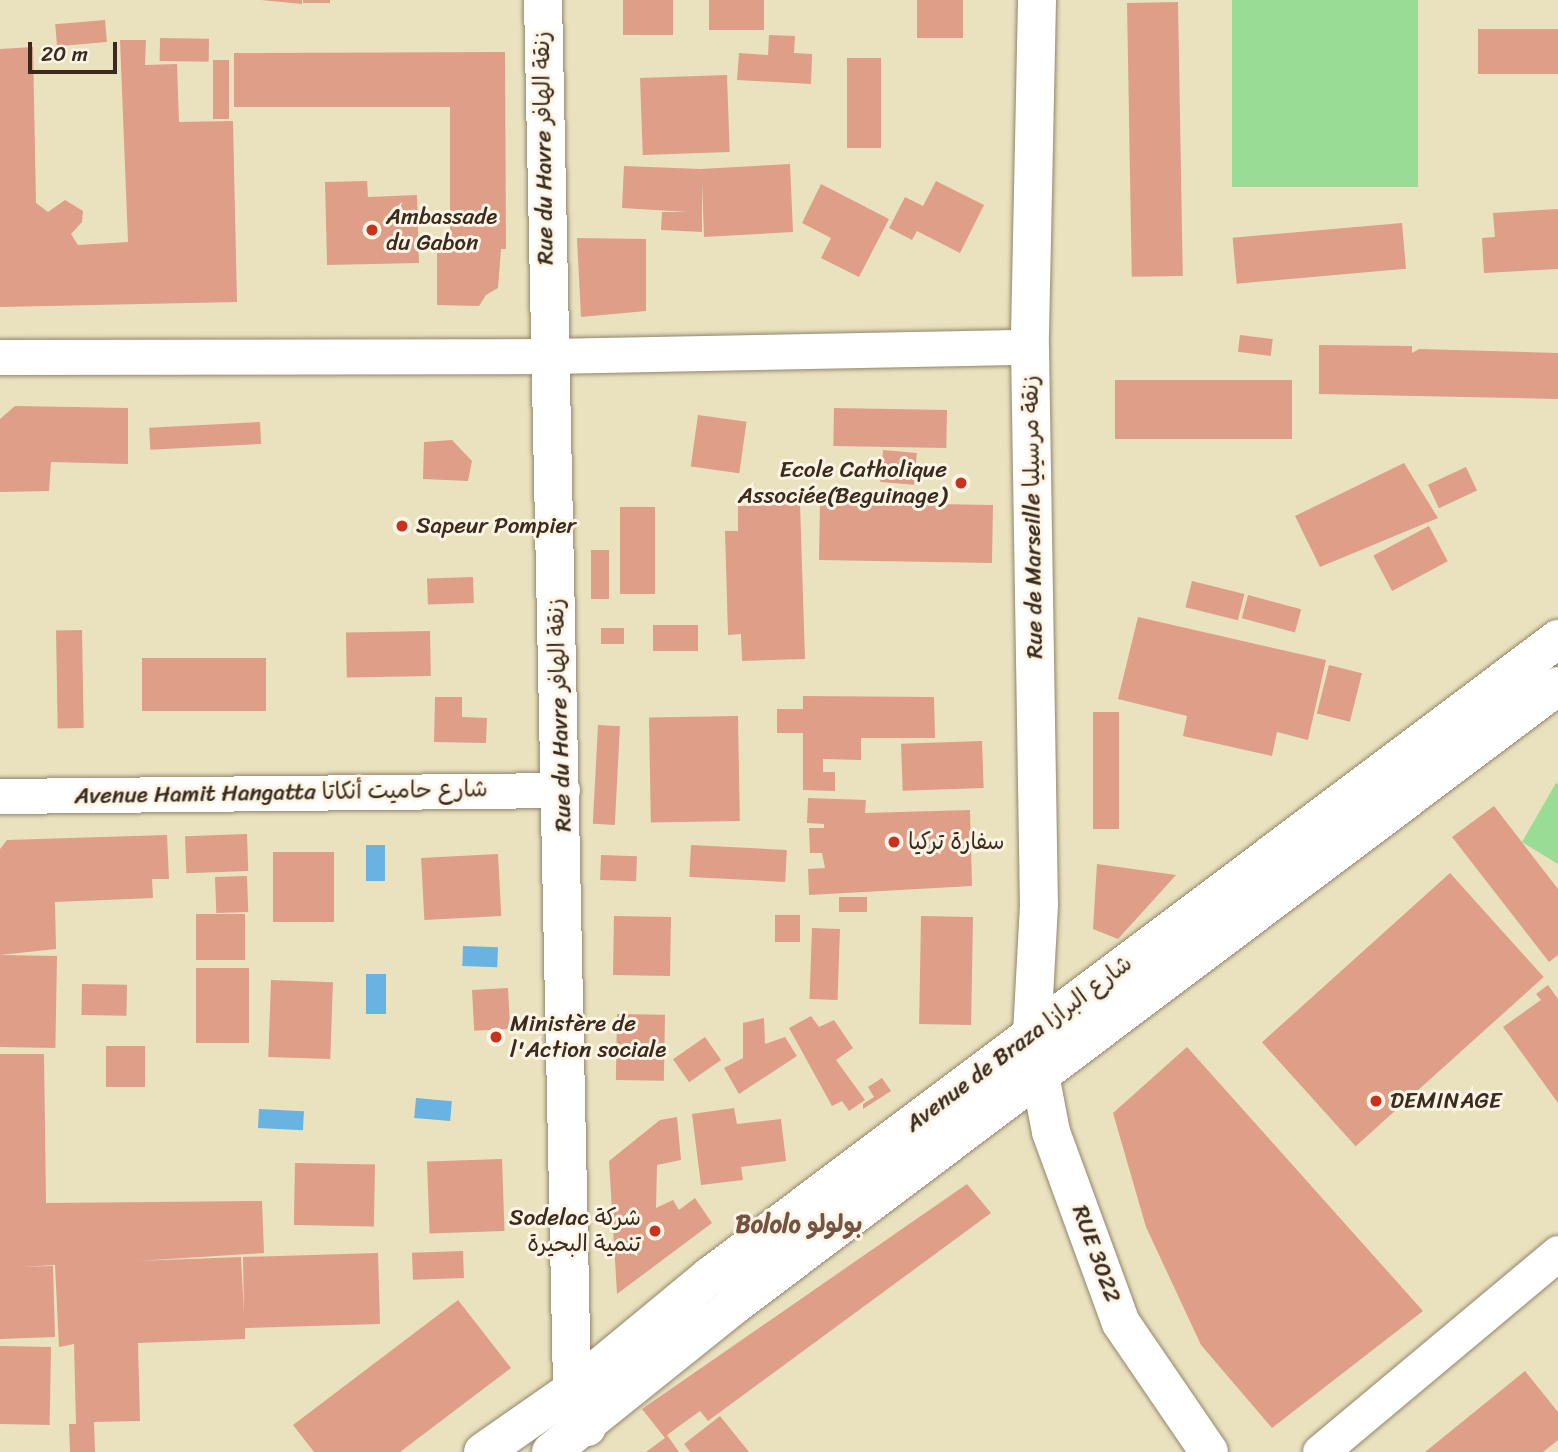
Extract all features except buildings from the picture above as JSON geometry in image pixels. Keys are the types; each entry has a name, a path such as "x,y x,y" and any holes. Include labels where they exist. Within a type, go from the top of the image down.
{"main road":[{"name":"Rue du Havre زنقة الهافر","path":"542,0 562,790 572,1390 587,1427"},
{"name":"Rue de Marseille زنقة مرسيليا","path":"1032,1034 1039,905 1030,347 1037,0"},
{"name":"Avenue de Braza شارع البرازا","path":"483,1452 572,1390 710,1276 1558,639"},
{"name":"Avenue de Braza شارع البرازا","path":"551,1452 587,1427 733,1306 1558,687"},
{"name":"RUE 3022","path":"1032,1034 1038,1076 1051,1132 1121,1323 1209,1452"}],"street":[{"path":"0,358 549,356 1030,347"},
{"name":"Avenue Hamit Hangatta شارع حاميت أنكاتا","path":"0,796 562,790"},
{"path":"1320,1452 1558,1254"}],"green space":[{"path":"1232,0 1418,0 1418,187 1232,187"},
{"path":"1556,783 1558,784 1558,864 1522,842"}],"water":[{"path":"366,845 385,845 385,881 366,881"},
{"path":"463,946 498,947 497,967 462,966"},
{"path":"366,974 386,974 386,1014 366,1014"},
{"path":"416,1098 452,1101 450,1121 414,1118"},
{"path":"259,1109 304,1111 303,1130 258,1128"}],"place":[{"name":"Ambassade du Gabon","path":"372,230"},
{"name":"Ecole Catholique Associée(Beguinage)","path":"961,483"},
{"name":"Sapeur Pompier","path":"402,526"},
{"name":"سفارة تركيا","path":"894,842"},
{"name":"Ministère de l'Action sociale","path":"496,1037"},
{"name":"DEMINAGE","path":"1376,1101"},
{"name":"Sodelac شركة تنمية البحيرة","path":"655,1231"}],"district":[{"name":"Bololo بولولو","path":"799,1225"}]}
